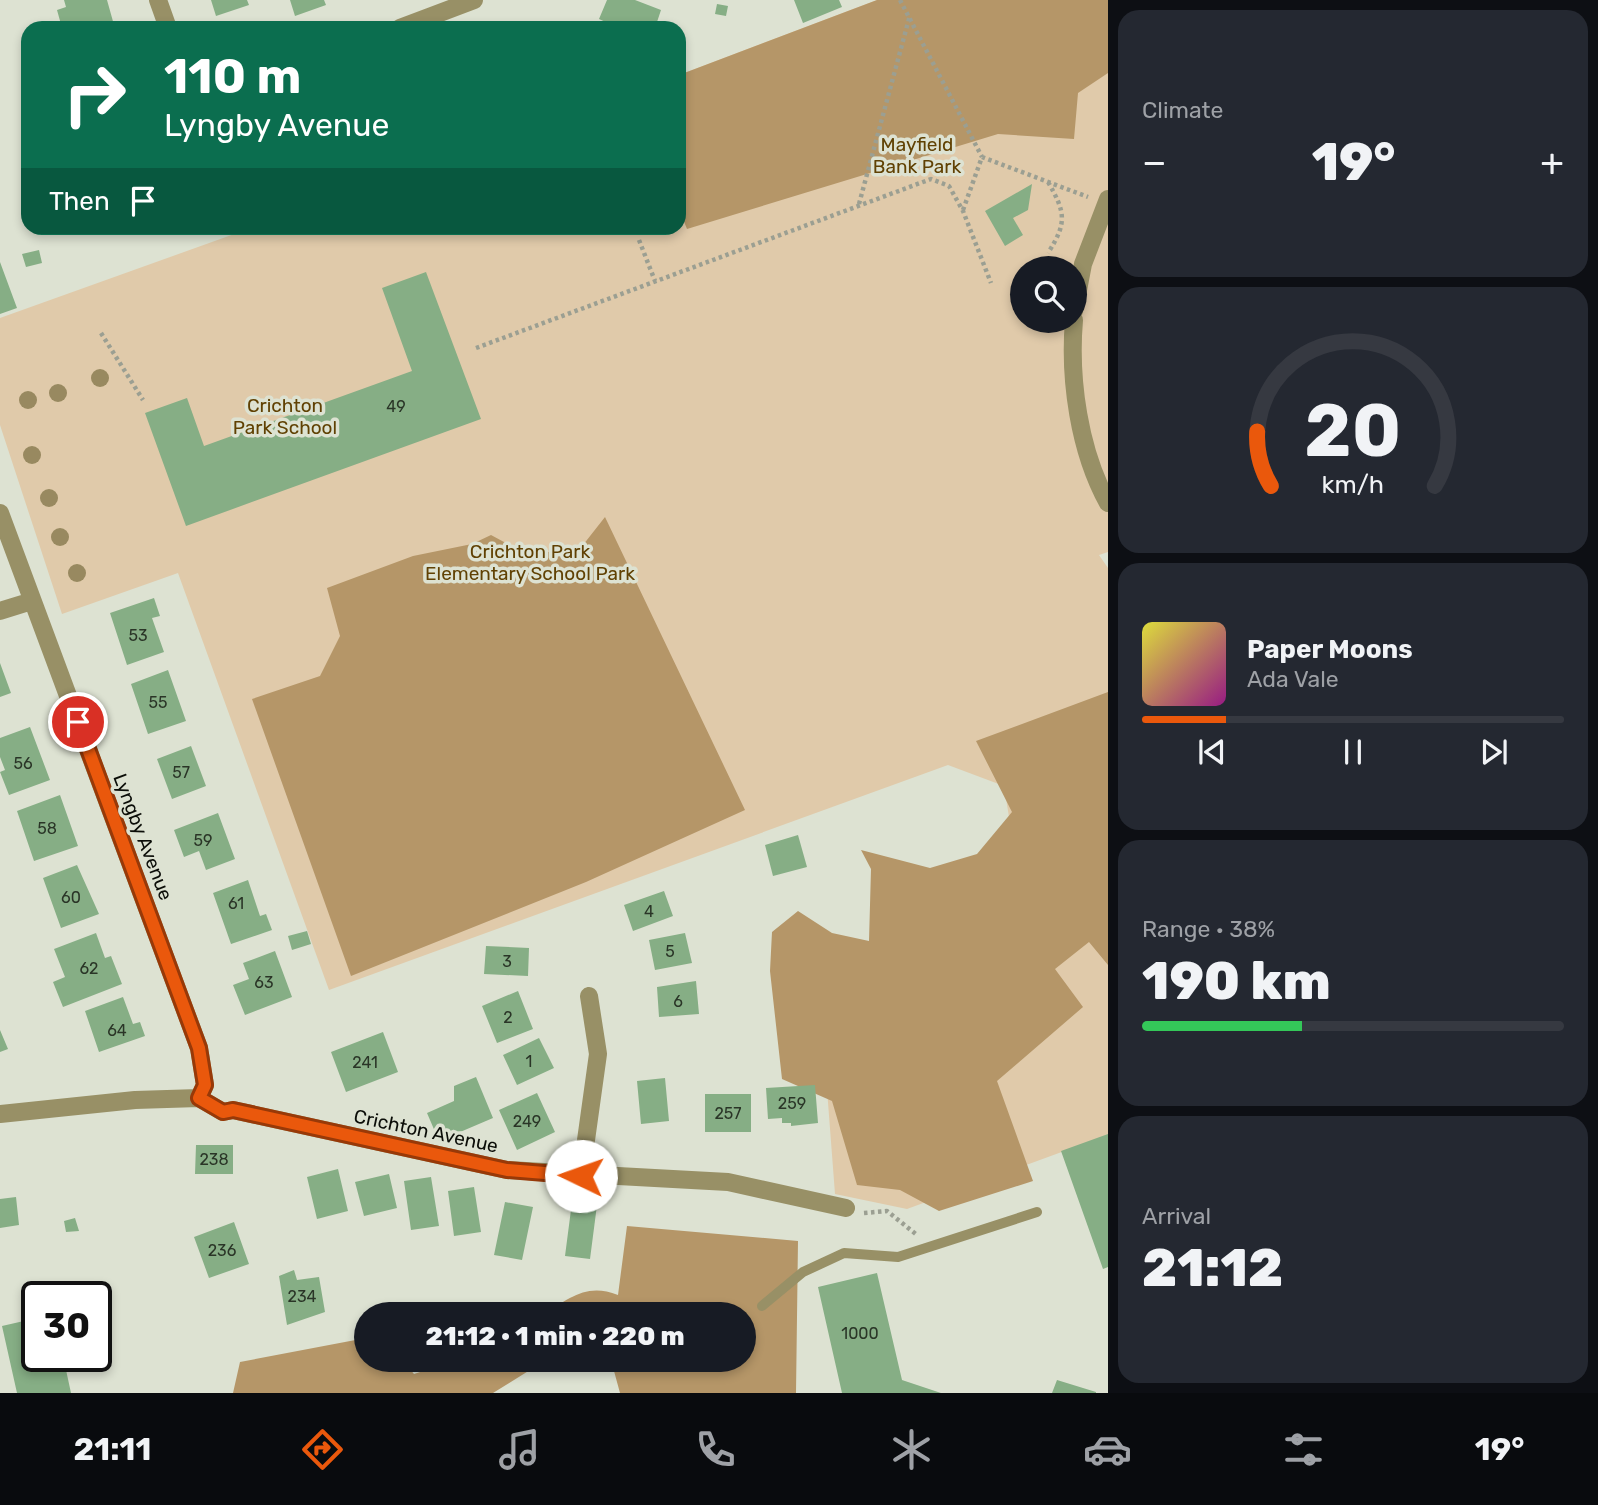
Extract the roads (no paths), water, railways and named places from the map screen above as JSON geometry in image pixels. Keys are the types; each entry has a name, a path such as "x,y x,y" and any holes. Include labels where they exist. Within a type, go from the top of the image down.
{"street":[{"path":"158,0 166,21"},
{"path":"418,21 474,0"},
{"path":"1086,256 1107,201"},
{"path":"1074,333 1074,378 1079,410 1090,455 1108,503"},
{"name":"Lyngby Avenue","path":"0,513 199,1048 205,1085 199,1098"},
{"path":"0,611 32,601"},
{"path":"581,1176 598,1054 589,996"},
{"name":"Crichton Avenue","path":"0,1114 135,1100 199,1098 223,1112 233,1110 507,1170 728,1182 846,1208"}],"lane":[{"path":"762,1306 803,1272 844,1253 898,1257 1037,1212"}],"park label":[{"name":"Mayfield Bank Park","path":"917,155"},
{"name":"Crichton Park School","path":"285,416"},
{"name":"Crichton Park Elementary School Park","path":"530,562"}]}
